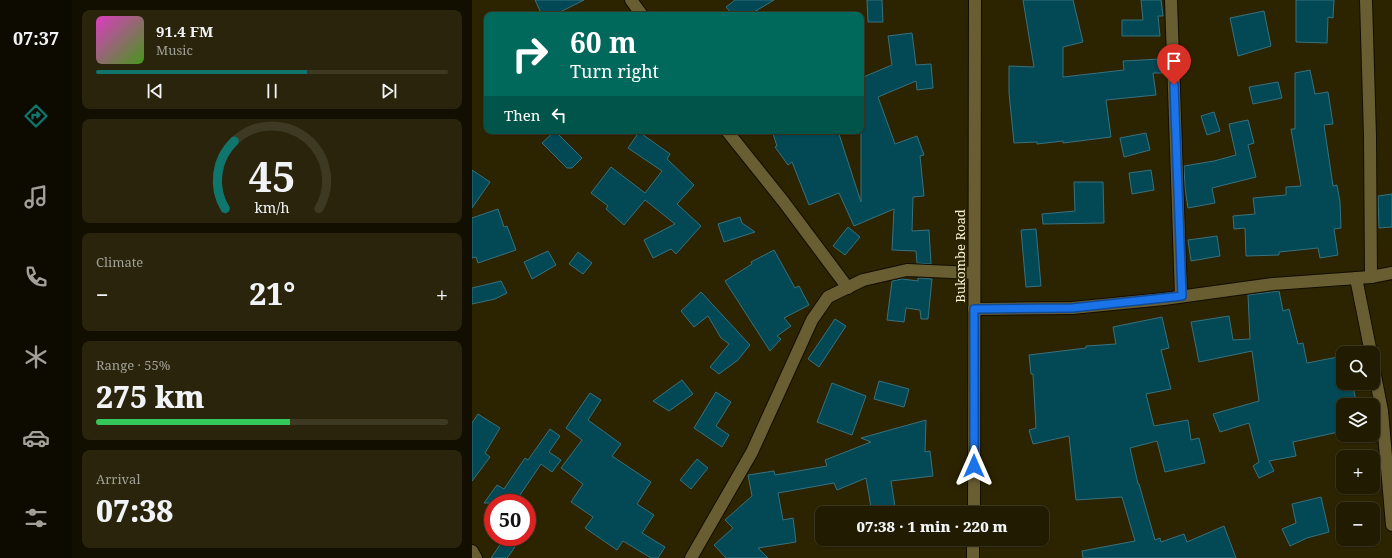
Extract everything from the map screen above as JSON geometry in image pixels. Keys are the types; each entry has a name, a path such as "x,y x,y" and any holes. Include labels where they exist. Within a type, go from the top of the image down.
{"street":[{"path":"631,0 640,12"},
{"name":"Bukombe Road","path":"974,506 975,0"},
{"path":"1171,0 1182,296"},
{"path":"1366,0 1370,136 1371,277"},
{"path":"730,134 848,288"},
{"path":"691,558 752,452 812,320 828,297 863,280 907,270 974,273"},
{"path":"974,309 1072,308 1273,284 1371,277 1392,273"},
{"path":"1356,278 1370,346"},
{"path":"1378,390 1382,411 1392,525"},
{"path":"973,546 973,558"},
{"path":"472,551 476,558"}],"building":[{"path":"535,0 584,0 560,12 541,12"},
{"path":"735,0 774,0 754,12 730,12 726,7"},
{"path":"867,0 882,0 883,22 868,22"},
{"path":"1023,0 1073,0 1083,42 1063,47 1063,77 1124,70 1123,61 1161,59 1162,73 1153,73 1156,95 1106,100 1111,137 1063,143 1063,141 1037,144 1037,142 1014,143 1009,93 1009,66 1034,67"},
{"path":"1141,0 1161,0 1163,16 1158,16 1160,36 1122,36 1122,20 1143,20"},
{"path":"1296,0 1334,0 1333,18 1328,17 1327,43 1296,42"},
{"path":"1264,11 1271,46 1238,56 1230,18"},
{"path":"912,33 916,65 931,64 933,88 917,90 916,81 878,97 895,144 917,136 924,155 920,156 924,196 913,197 912,231 929,230 931,264 917,263 916,251 892,250 894,209 854,226 839,193 809,205 792,162 788,165 775,147 777,146 773,134 839,134 861,202 861,134 864,134 864,77 892,65 888,36"},
{"path":"1310,70 1315,94 1328,92 1333,124 1324,125 1333,186 1337,185 1340,202 1341,228 1334,229 1338,255 1320,258 1318,248 1279,252 1279,255 1246,256 1245,228 1234,229 1233,216 1255,214 1253,198 1286,195 1286,187 1301,186 1291,129 1295,129 1295,73"},
{"path":"1278,82 1282,98 1253,104 1249,87"},
{"path":"1214,112 1220,131 1207,135 1201,116"},
{"path":"1248,120 1254,143 1248,145 1256,177 1212,188 1215,203 1188,208 1184,166 1214,161 1236,155 1229,124"},
{"path":"1146,133 1150,150 1124,157 1120,138"},
{"path":"552,134 558,134 582,158 572,168 567,168 542,143"},
{"path":"638,134 642,134 670,154 667,159 694,185 677,204 701,226 676,254 671,249 653,258 644,240 675,224 645,200 624,225 606,209 608,206 591,193 611,167 645,193 662,171 628,148"},
{"path":"472,170 490,182 472,208"},
{"path":"1151,170 1154,190 1132,194 1129,173"},
{"path":"1074,182 1103,182 1104,223 1043,224 1042,214 1075,211"},
{"path":"1392,194 1392,227 1379,228 1378,196"},
{"path":"498,209 504,227 507,226 516,250 478,263 476,257 472,258 472,218"},
{"path":"740,217 742,223 755,232 724,242 718,224"},
{"path":"848,227 860,237 845,255 833,246"},
{"path":"1036,229 1041,286 1026,287 1021,230"},
{"path":"1217,236 1220,256 1191,261 1188,240"},
{"path":"774,250 795,288 799,286 809,305 784,318 791,326 777,336 781,339 770,351 725,281 752,264 751,262"},
{"path":"548,251 556,265 532,279 524,262"},
{"path":"578,252 592,263 583,274 569,264"},
{"path":"918,278 932,279 928,319 921,319 920,310 906,308 904,322 887,320 892,281 902,279 918,281"},
{"path":"501,281 507,293 495,299 472,304 472,288"},
{"path":"1279,291 1283,311 1289,309 1298,344 1303,343 1307,363 1336,357 1336,390 1354,390 1355,398 1336,398 1336,433 1293,442 1296,456 1269,461 1274,471 1259,478 1253,466 1259,462 1249,423 1220,432 1213,414 1259,401 1252,351 1199,362 1191,322 1229,316 1233,340 1250,339 1248,295"},
{"path":"701,292 750,345 738,360 719,374 710,367 729,344 721,338 708,316 694,327 681,311"},
{"path":"1162,317 1169,348 1161,350 1171,389 1146,394 1154,426 1188,420 1191,440 1199,438 1205,463 1165,472 1157,441 1130,448 1138,484 1155,540 1160,538 1161,542 1184,534 1187,542 1224,526 1236,558 1083,558 1082,551 1135,541 1122,497 1076,500 1069,436 1033,444 1029,430 1036,428 1033,374 1031,374 1029,355 1086,348 1086,346 1116,344 1113,327"},
{"path":"835,319 846,326 819,367 808,359"},
{"path":"682,380 693,394 669,411 653,401"},
{"path":"879,381 909,389 904,407 874,399"},
{"path":"832,383 866,396 852,435 817,422"},
{"path":"716,392 731,402 716,426 729,435 722,447 694,428"},
{"path":"590,393 601,400 588,420 621,444 612,456 651,482 637,504 654,515 642,533 665,547 658,558 651,558 623,541 617,550 585,528 593,517 571,502 583,484 561,468 582,440 566,428"},
{"path":"478,414 500,428 485,453 490,457 472,481 472,423"},
{"path":"926,420 925,452 930,451 933,476 891,481 895,506 871,506 866,478 837,490 834,483 778,493 783,520 793,518 796,542 758,548 768,558 726,558 714,545 733,528 725,520 752,496 748,475 774,471 775,475 827,466 825,460 871,442 861,438"},
{"path":"550,429 560,436 549,452 561,460 552,472 541,464 521,494 490,494 497,485 504,489 525,458 528,460"},
{"path":"697,459 708,468 691,489 680,480"},
{"path":"1321,497 1329,532 1307,538 1290,546 1282,529 1296,523 1292,504"},
{"path":"499,546 515,547 507,558 491,558"}],"route":[{"path":"974,466 974,309 1072,308 1182,296 1174,85"}]}
